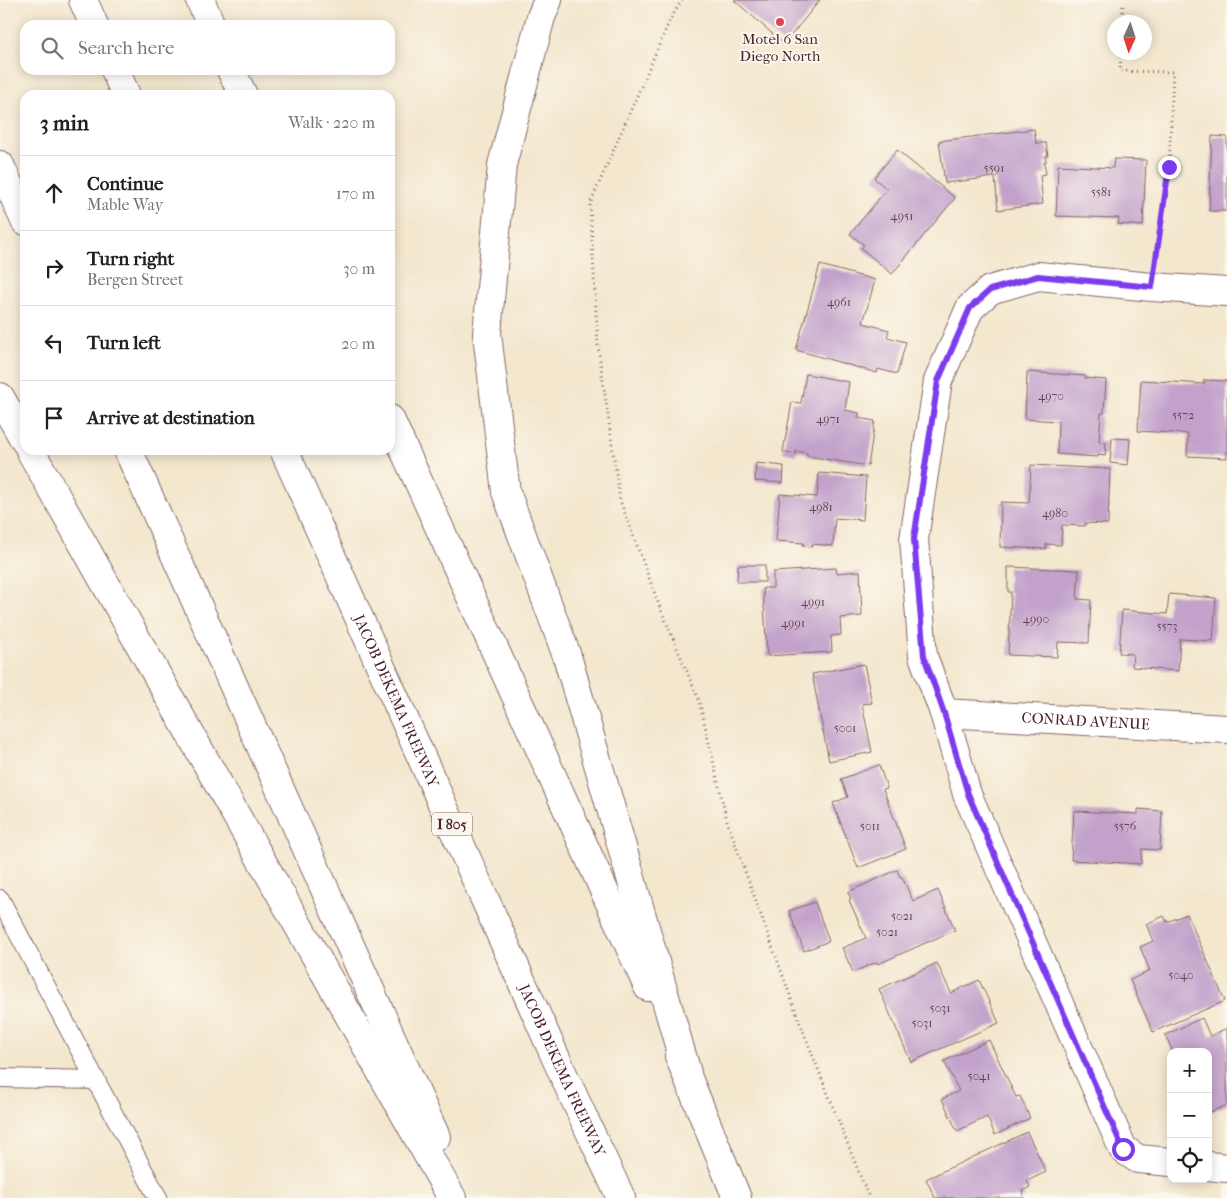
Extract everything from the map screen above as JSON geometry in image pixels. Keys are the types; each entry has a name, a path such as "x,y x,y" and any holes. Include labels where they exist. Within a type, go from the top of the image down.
{"main road":[{"path":"83,0 92,20"},
{"path":"200,0 209,20"},
{"path":"548,0 541,17 502,165 487,334 506,492 567,656 687,1073"},
{"path":"117,75 124,90"},
{"path":"234,75 241,90"},
{"path":"0,165 20,210"},
{"path":"1167,1162 1138,1159 1123,1149 968,794 944,713 924,656 914,539 938,381 970,308 990,290 1038,276 1227,292"},
{"path":"0,397 20,432"},
{"path":"395,430 687,1073 737,1198"},
{"path":"33,455 452,1198"},
{"path":"130,455 464,1198"},
{"name":"JACOB DEKEMA FREEWAY","path":"286,455 559,1065 621,1198"},
{"name":"CONRAD AVENUE","path":"944,713 1227,730"},
{"path":"1212,1166 1227,1168"}],"lane":[{"path":"0,898 158,1198"},
{"path":"0,1078 96,1080"}],"path":[{"path":"682,0 670,20 590,204 598,346 620,500 698,700 727,821 800,1023 869,1198"},
{"path":"1122,15 1123,3"},
{"path":"1121,60 1120,71 1172,72 1169,167 1152,287"}],"building":[{"name":"Motel 6 San Diego North","path":"734,0 820,0 784,44"},
{"path":"1034,129 1036,143 1046,143 1048,156 1045,156 1046,162 1044,162 1046,174 1040,175 1043,204 998,210 995,177 945,183 939,141"},
{"path":"1212,136 1227,137 1227,211 1209,211"},
{"path":"897,150 955,198 892,274 861,248 864,245 850,234 887,189 874,178"},
{"path":"1114,159 1146,160 1143,226 1118,224 1119,218 1056,216 1058,165 1113,168"},
{"path":"820,265 875,280 863,323 889,330 887,337 906,342 897,374 878,369 877,373 796,350"},
{"path":"1027,372 1085,376 1085,378 1106,380 1104,413 1101,413 1099,442 1106,442 1105,456 1057,454 1058,421 1025,419"},
{"path":"806,374 849,382 845,410 859,413 858,418 875,421 868,466 807,456 807,453 796,451 796,455 783,452 792,402 801,403"},
{"path":"1141,380 1204,384 1204,380 1227,381 1227,458 1187,456 1188,434 1138,431"},
{"path":"1112,438 1130,439 1128,465 1110,463"},
{"path":"756,463 784,466 783,483 755,481"},
{"path":"1031,465 1110,469 1108,524 1062,525 1061,545 1046,544 1046,549 1000,547 1001,502 1029,503"},
{"path":"819,473 866,477 863,520 835,518 833,546 812,544 812,547 803,546 804,543 776,541 780,494 817,497"},
{"path":"738,565 765,565 765,582 737,582"},
{"path":"1008,567 1079,570 1077,599 1091,600 1089,643 1058,642 1057,657 1008,655 1011,592 1008,592"},
{"path":"836,568 837,573 860,571 862,616 840,618 841,635 831,636 832,652 767,656 763,588 773,588 773,572"},
{"path":"1169,594 1216,598 1213,641 1180,639 1178,671 1132,667 1133,654 1119,653 1122,610 1167,614"},
{"path":"864,664 872,703 862,704 872,752 829,761 812,674"},
{"path":"879,765 887,788 883,789 906,849 858,868 833,803 848,797 841,779"},
{"path":"1138,809 1162,811 1160,850 1142,849 1141,864 1071,860 1074,811 1138,814"},
{"path":"897,870 913,901 938,890 955,930 878,964 877,962 853,972 842,948 866,938 849,900 851,899 848,892"},
{"path":"815,902 829,941 804,951 789,911"},
{"path":"1187,914 1225,1001 1153,1032 1130,980 1150,971 1140,947 1153,941 1146,924 1164,916 1167,922"},
{"path":"937,963 951,993 979,980 999,1023 911,1062 879,989"},
{"path":"1202,1018 1210,1036 1227,1028 1227,1105 1212,1111 1212,1048 1171,1048 1165,1035"},
{"path":"989,1040 1016,1097 1020,1096 1030,1118 995,1135 987,1117 957,1131 942,1099 959,1091 944,1061"},
{"path":"1027,1132 1046,1172 1027,1181 1030,1187 1022,1191 1025,1198 935,1198 926,1179"}],"place":[{"name":"Motel 6 San Diego North","path":"780,22"}],"route":[{"path":"1123,1149 968,794 944,713 924,656 914,539 938,381 970,308 990,290 1038,276 1152,287 1169,167"}]}
